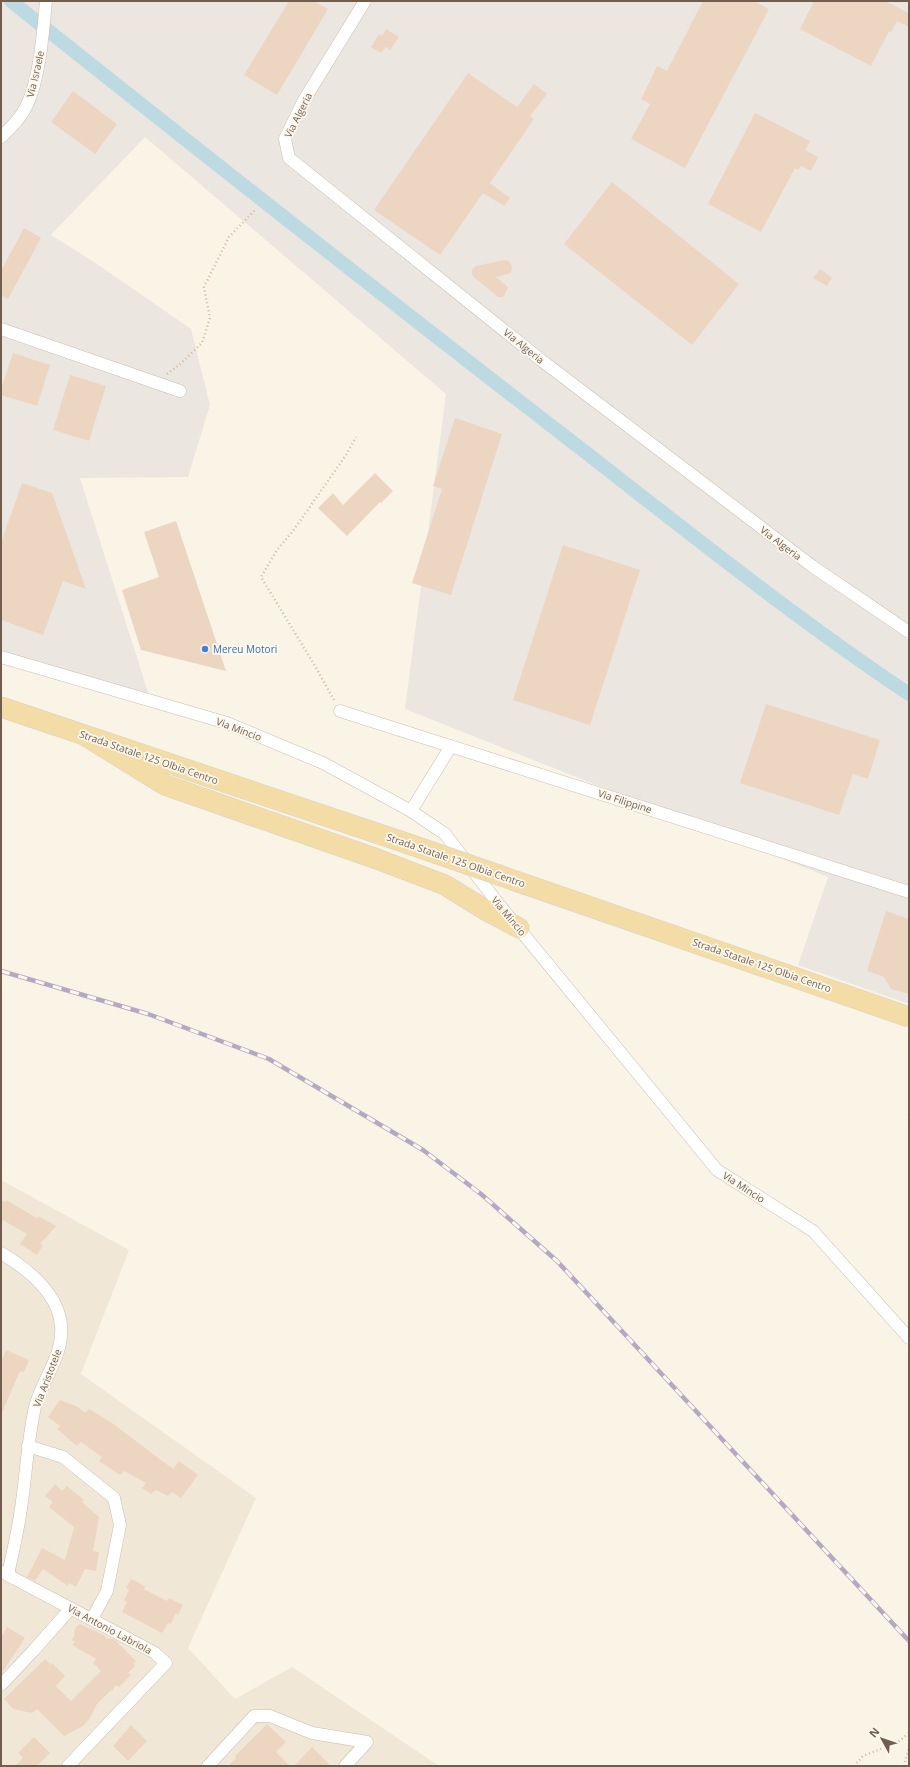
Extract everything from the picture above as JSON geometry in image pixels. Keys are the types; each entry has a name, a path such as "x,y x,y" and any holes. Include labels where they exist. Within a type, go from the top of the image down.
{"main road":[{"name":"Strada Statale 125 Olbia Centro","path":"1,708 406,843 909,1017"},
{"path":"84,736 165,785 377,859 445,885 487,911 520,928"}],"street":[{"name":"Via Israele","path":"1,137 14,126 27,106 34,85 40,54 46,1"},
{"name":"Via Algeria","path":"365,1 304,100 284,139 289,158 541,360 812,566 909,632"},
{"path":"1,329 180,391"},
{"name":"Via Mincio","path":"1,657 228,722 323,763 410,811 445,834 497,902 520,928 717,1170 813,1231 909,1338"},
{"name":"Via Filippine","path":"340,712 909,892"},
{"path":"410,811 451,746"},
{"name":"Via Aristotele","path":"1,1253 19,1263 39,1282 54,1302 61,1324 60,1348 35,1406 28,1446 20,1515 5,1573"},
{"path":"28,1446 63,1457 114,1498 120,1525 107,1592 92,1619"},
{"name":"Via Antonio Labriola","path":"5,1573 155,1653 166,1663 127,1706 68,1766"},
{"path":"1,1684 33,1652 71,1608"},
{"path":"208,1766 254,1716 270,1716 312,1733 367,1742 345,1766"}],"path":[{"path":"155,382 180,364 202,343 210,318 204,287 229,237 255,210"},
{"path":"340,712 315,666 261,578 277,550 293,531 346,455 356,437"},
{"path":"909,1118 909,1124"},
{"path":"854,1766 863,1756 898,1742 909,1733"},
{"path":"904,1766 909,1747"}],"shaded area":[{"path":"1,1 909,1 909,1004 798,965 828,877 405,709 446,394 145,137 51,235 97,264 191,329 210,405 188,477 80,478 152,705 1,651"},
{"path":"1,1180 129,1250 81,1374 256,1498 188,1648 235,1699 292,1667 439,1766 1,1766"}],"building":[{"path":"289,1 314,1 328,9 277,95 244,75"},
{"path":"703,1 754,1 769,9 685,168 631,139 650,104 641,99 657,66 667,71"},
{"path":"814,1 885,1 909,13 909,27 897,21 891,32 889,31 871,66 800,29"},
{"path":"386,29 399,37 390,50 386,47 381,53 371,47 379,34 382,36"},
{"path":"468,73 517,107 534,84 547,94 530,116 534,119 490,183 510,198 504,206 483,193 440,255 374,210"},
{"path":"73,91 117,124 95,154 51,122"},
{"path":"755,113 810,141 805,150 818,157 811,171 801,166 798,170 795,168 761,232 708,204"},
{"path":"612,182 739,284 692,345 564,244"},
{"path":"24,228 41,238 8,299 1,295 1,271"},
{"path":"504,260 509,261 512,266 511,273 496,277 508,287 503,297 498,297 474,277 472,270 476,266"},
{"path":"820,269 832,278 827,286 813,278"},
{"path":"13,353 50,365 37,406 1,395 1,390"},
{"path":"70,375 106,386 89,441 53,430"},
{"path":"455,418 502,434 451,595 412,583 442,489 433,486"},
{"path":"375,473 393,491 381,503 380,502 347,536 318,508 333,493 343,505"},
{"path":"22,483 52,493 86,589 63,581 43,635 1,620 1,543"},
{"path":"176,521 226,671 141,650 122,590 159,577 144,532"},
{"path":"563,545 640,570 590,725 513,700"},
{"path":"766,704 880,740 868,779 853,774 839,815 740,783"},
{"path":"886,911 909,919 909,994 891,989 884,977 867,971"},
{"path":"1,1200 5,1202 6,1200 37,1218 38,1216 56,1226 40,1244 43,1245 37,1255 20,1244 27,1234 1,1219"},
{"path":"6,1350 29,1360 24,1372 20,1371 1,1415 1,1362"},
{"path":"60,1400 78,1407 85,1413 89,1409 112,1423 173,1469 179,1461 198,1475 181,1498 172,1492 168,1496 156,1490 151,1494 142,1488 146,1483 124,1471 120,1475 99,1461 102,1457 81,1442 77,1446 57,1429 60,1426 48,1417"},
{"path":"55,1484 62,1491 67,1486 84,1500 82,1502 99,1517 93,1551 99,1552 96,1571 85,1569 76,1587 69,1583 68,1586 43,1569 35,1581 27,1577 42,1548 65,1560 74,1527 49,1507 53,1502 45,1496"},
{"path":"131,1579 145,1586 144,1589 167,1601 169,1598 183,1605 178,1615 176,1613 171,1624 168,1623 162,1633 122,1612 127,1602 124,1600 129,1590 126,1588"},
{"path":"80,1624 104,1635 107,1639 111,1638 115,1640 136,1661 133,1663 135,1666 128,1673 131,1675 119,1687 116,1685 112,1691 111,1690 97,1704 90,1718 83,1726 64,1736 37,1709 32,1713 13,1709 4,1699 45,1659 51,1665 52,1663 65,1676 56,1686 71,1701 101,1671 93,1663 96,1659 72,1645 75,1642 72,1640 75,1634 74,1632 76,1627"},
{"path":"7,1627 25,1638 1,1674 1,1637"},
{"path":"267,1724 286,1742 276,1752 290,1766 228,1766 236,1758 235,1756"},
{"path":"131,1725 147,1741 128,1761 113,1746"},
{"path":"34,1737 50,1753 37,1766 15,1766 23,1758 18,1753"},
{"path":"312,1747 331,1766 294,1766"}],"waterway":[{"path":"11,1 360,277 696,538 822,634 909,694"}],"railway":[{"path":"1,971 148,1014 269,1059 423,1150 481,1194 557,1261 909,1641"}],"place":[{"name":"Mereu Motori","path":"205,649"}]}
